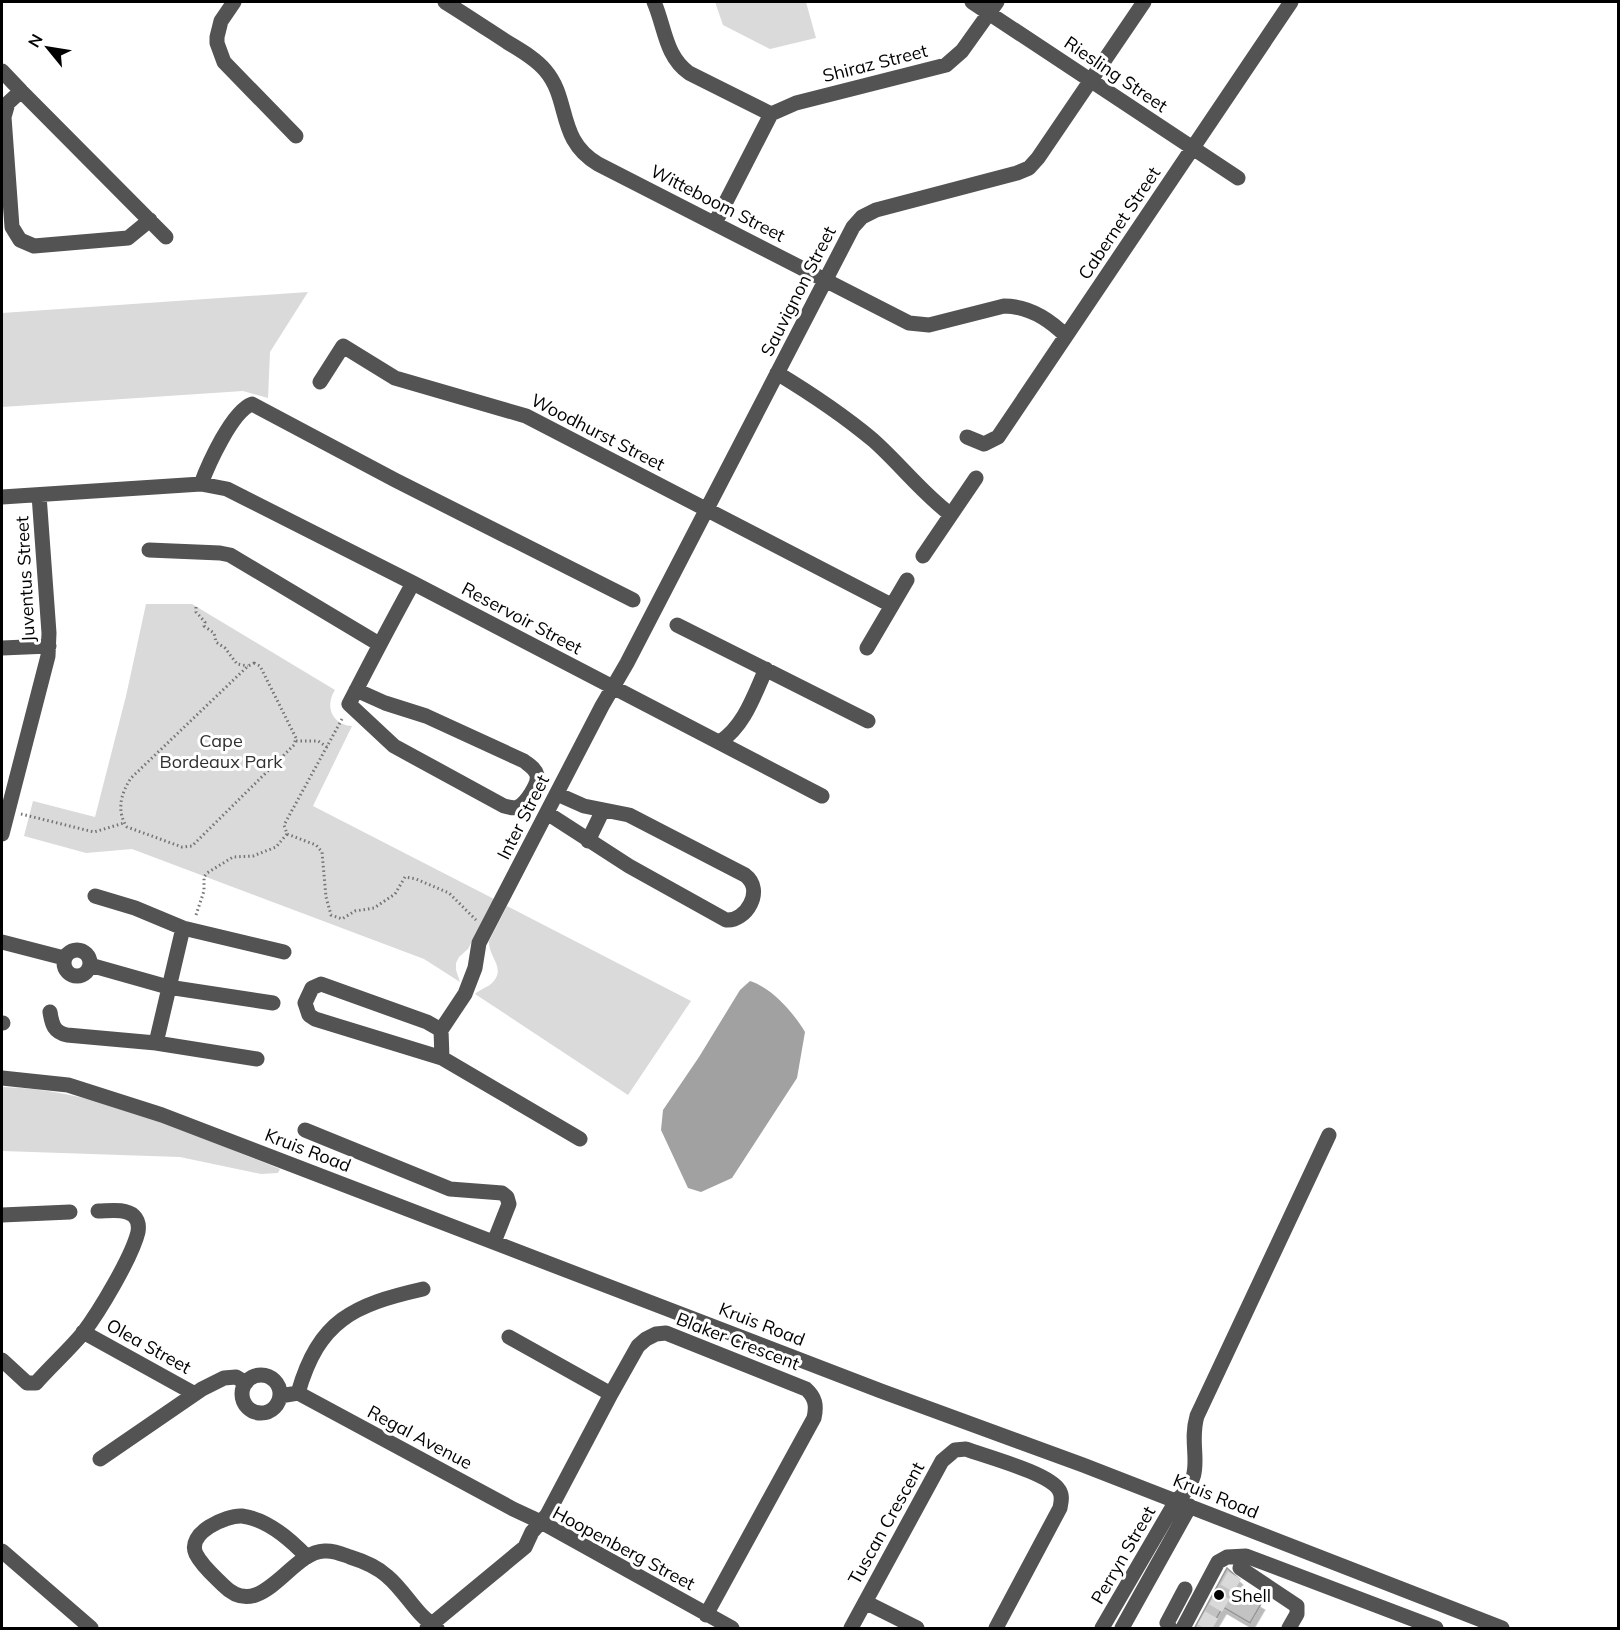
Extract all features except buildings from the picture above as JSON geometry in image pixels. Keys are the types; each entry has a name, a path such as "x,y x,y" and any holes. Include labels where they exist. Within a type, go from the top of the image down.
{"street":[{"path":"234,2 221,21 217,37 224,62 296,136"},
{"name":"Witteboom Street","path":"445,2 530,57 546,71 555,89 572,139 582,153 598,164 909,323 929,325 1004,306 1015,306 1038,314 1066,336"},
{"path":"654,2 671,54 678,66 771,114 715,223"},
{"name":"Riesling Street","path":"972,2 993,7 1092,81 1238,178"},
{"name":"Sauvignon Street","path":"613,687 853,227 862,217 876,210 1029,168 1092,81 1144,2"},
{"name":"Cabernet Street","path":"967,437 984,444 998,437 1291,2"},
{"name":"Shiraz Street","path":"771,114 796,103 946,65 958,56 993,7"},
{"path":"2,71 166,237"},
{"path":"21,91 8,103 4,117 12,227 20,240 34,246 128,238 150,220"},
{"name":"Woodhurst Street","path":"320,382 343,346 395,378 526,416 706,510"},
{"path":"777,373 856,426 929,498 950,514"},
{"path":"201,484 212,455 241,411 252,404 395,480 633,600"},
{"path":"923,556 976,478"},
{"name":"Reservoir Street","path":"2,497 201,484 227,489 822,796"},
{"name":"Juventus Street","path":"2,834 48,656 39,495"},
{"path":"706,510 891,605"},
{"path":"149,550 230,555 380,644"},
{"path":"867,648 907,580"},
{"path":"352,697 412,583"},
{"path":"677,625 868,721"},
{"path":"2,648 48,646"},
{"path":"720,742 731,735 738,726 766,669"},
{"name":"Inter Street","path":"441,1030 465,994 475,968 479,944 613,687"},
{"path":"352,697 385,703 426,716 524,761 537,774 537,782 519,807 504,806 394,746 386,740 352,697"},
{"path":"547,813 588,841 726,920 740,916 747,908 754,886 745,875 629,815 584,806 557,794"},
{"path":"588,841 603,810"},
{"path":"95,896 135,908 183,928 284,952"},
{"path":"156,1043 183,928"},
{"path":"2,942 64,958 64,969 73,976 83,974 90,965 168,987 273,1003"},
{"path":"442,1058 441,1030 427,1022 321,984 312,988 305,1003 309,1015 315,1019 442,1058 580,1139"},
{"path":"50,1012 53,1027 67,1035 156,1043 257,1059"},
{"name":"Kruis Road","path":"2,1078 68,1085 162,1115 870,1387 1185,1499 1502,1629"},
{"path":"305,1130 450,1189 502,1193 507,1197 509,1204 494,1242"},
{"path":"1185,1499 1196,1465 1194,1439 1197,1416 1329,1135"},
{"path":"83,1332 106,1298 138,1234 139,1226 133,1215 126,1211 98,1211"},
{"path":"2,1218 70,1212"},
{"path":"280,1396 298,1394 311,1356 337,1323 372,1303 423,1289"},
{"name":"Olea Street","path":"2,1360 27,1383 36,1383 83,1332 195,1394"},
{"name":"Blaker Crescent","path":"541,1522 548,1515 638,1346 646,1339 656,1334 666,1333 806,1389 815,1401 814,1418 706,1615"},
{"path":"509,1337 611,1394"},
{"path":"257,1376 270,1377 279,1386 280,1396 277,1406 266,1413 253,1412 244,1402 243,1389 246,1383 257,1376"},
{"name":"Olea Street","path":"100,1459 212,1384 224,1378 236,1377 246,1383"},
{"name":"Regal Avenue","path":"298,1394 541,1522"},
{"name":"Tuscan Crescent","path":"851,1629 942,1461 955,1450 966,1449 1041,1476 1059,1489 1062,1497 1060,1508 996,1629"},
{"name":"Perryn Street","path":"1102,1629 1185,1499"},
{"name":"Perryn Street","path":"1122,1629 1185,1499"},
{"path":"307,1557 287,1538 261,1523 242,1516 225,1518 214,1524 198,1537 195,1544 195,1553 204,1565 229,1591 244,1596 266,1592 316,1552 333,1551 365,1562 387,1576 432,1627"},
{"name":"Hoopenberg Street","path":"432,1627 525,1547 532,1532 541,1522 732,1629"},
{"path":"2,1551 91,1629"},
{"path":"1183,1629 1218,1562 1227,1557 1296,1606 1297,1614 1289,1629"},
{"path":"1241,1566 1436,1629"},
{"path":"1170,1629 1167,1623 1185,1589"},
{"name":"Tuscan Crescent","path":"865,1602 917,1629"}],"path":[{"path":"196,607 196,612 205,622 204,626 214,633 216,642 225,648 237,664 248,666"},
{"path":"296,741 260,666 254,663 248,666 131,778 121,796 120,809 124,823 132,830 182,847 192,846 296,741 318,741 327,747"},
{"path":"287,834 284,825 339,725"},
{"path":"8,810 94,832 124,823"},
{"path":"197,913 204,891 204,877 207,873 233,857 253,856 276,847 287,834"},
{"path":"287,834 316,845 322,852 326,897 331,915 342,919 355,911 374,908 395,894 405,877 416,879 449,893 477,921"}],"green space":[{"path":"715,2 806,2 816,38 770,49 723,25"},
{"path":"308,292 270,352 268,398 243,391 2,407 2,313"},
{"name":"Cape Bordeaux Park","path":"146,604 192,604 335,690 330,703 332,714 335,719 345,725 352,726 313,806 494,899 468,949 456,963 460,982 424,959 132,849 86,853 24,836 33,801 95,817 126,696"},
{"path":"507,906 691,1001 628,1095 475,994 490,985 496,978 498,972 489,941"},
{"path":"2,1087 74,1096 109,1105 179,1128 280,1169 278,1173 261,1174 180,1157 2,1151"}],"shaded area":[{"path":"750,981 766,989 781,1002 805,1032 797,1078 732,1178 701,1192 688,1188 661,1130 663,1110 740,990"}],"tunnel":[{"path":"1204,1628 1236,1573"}],"place":[{"name":"Shell","path":"1219,1595"}]}
